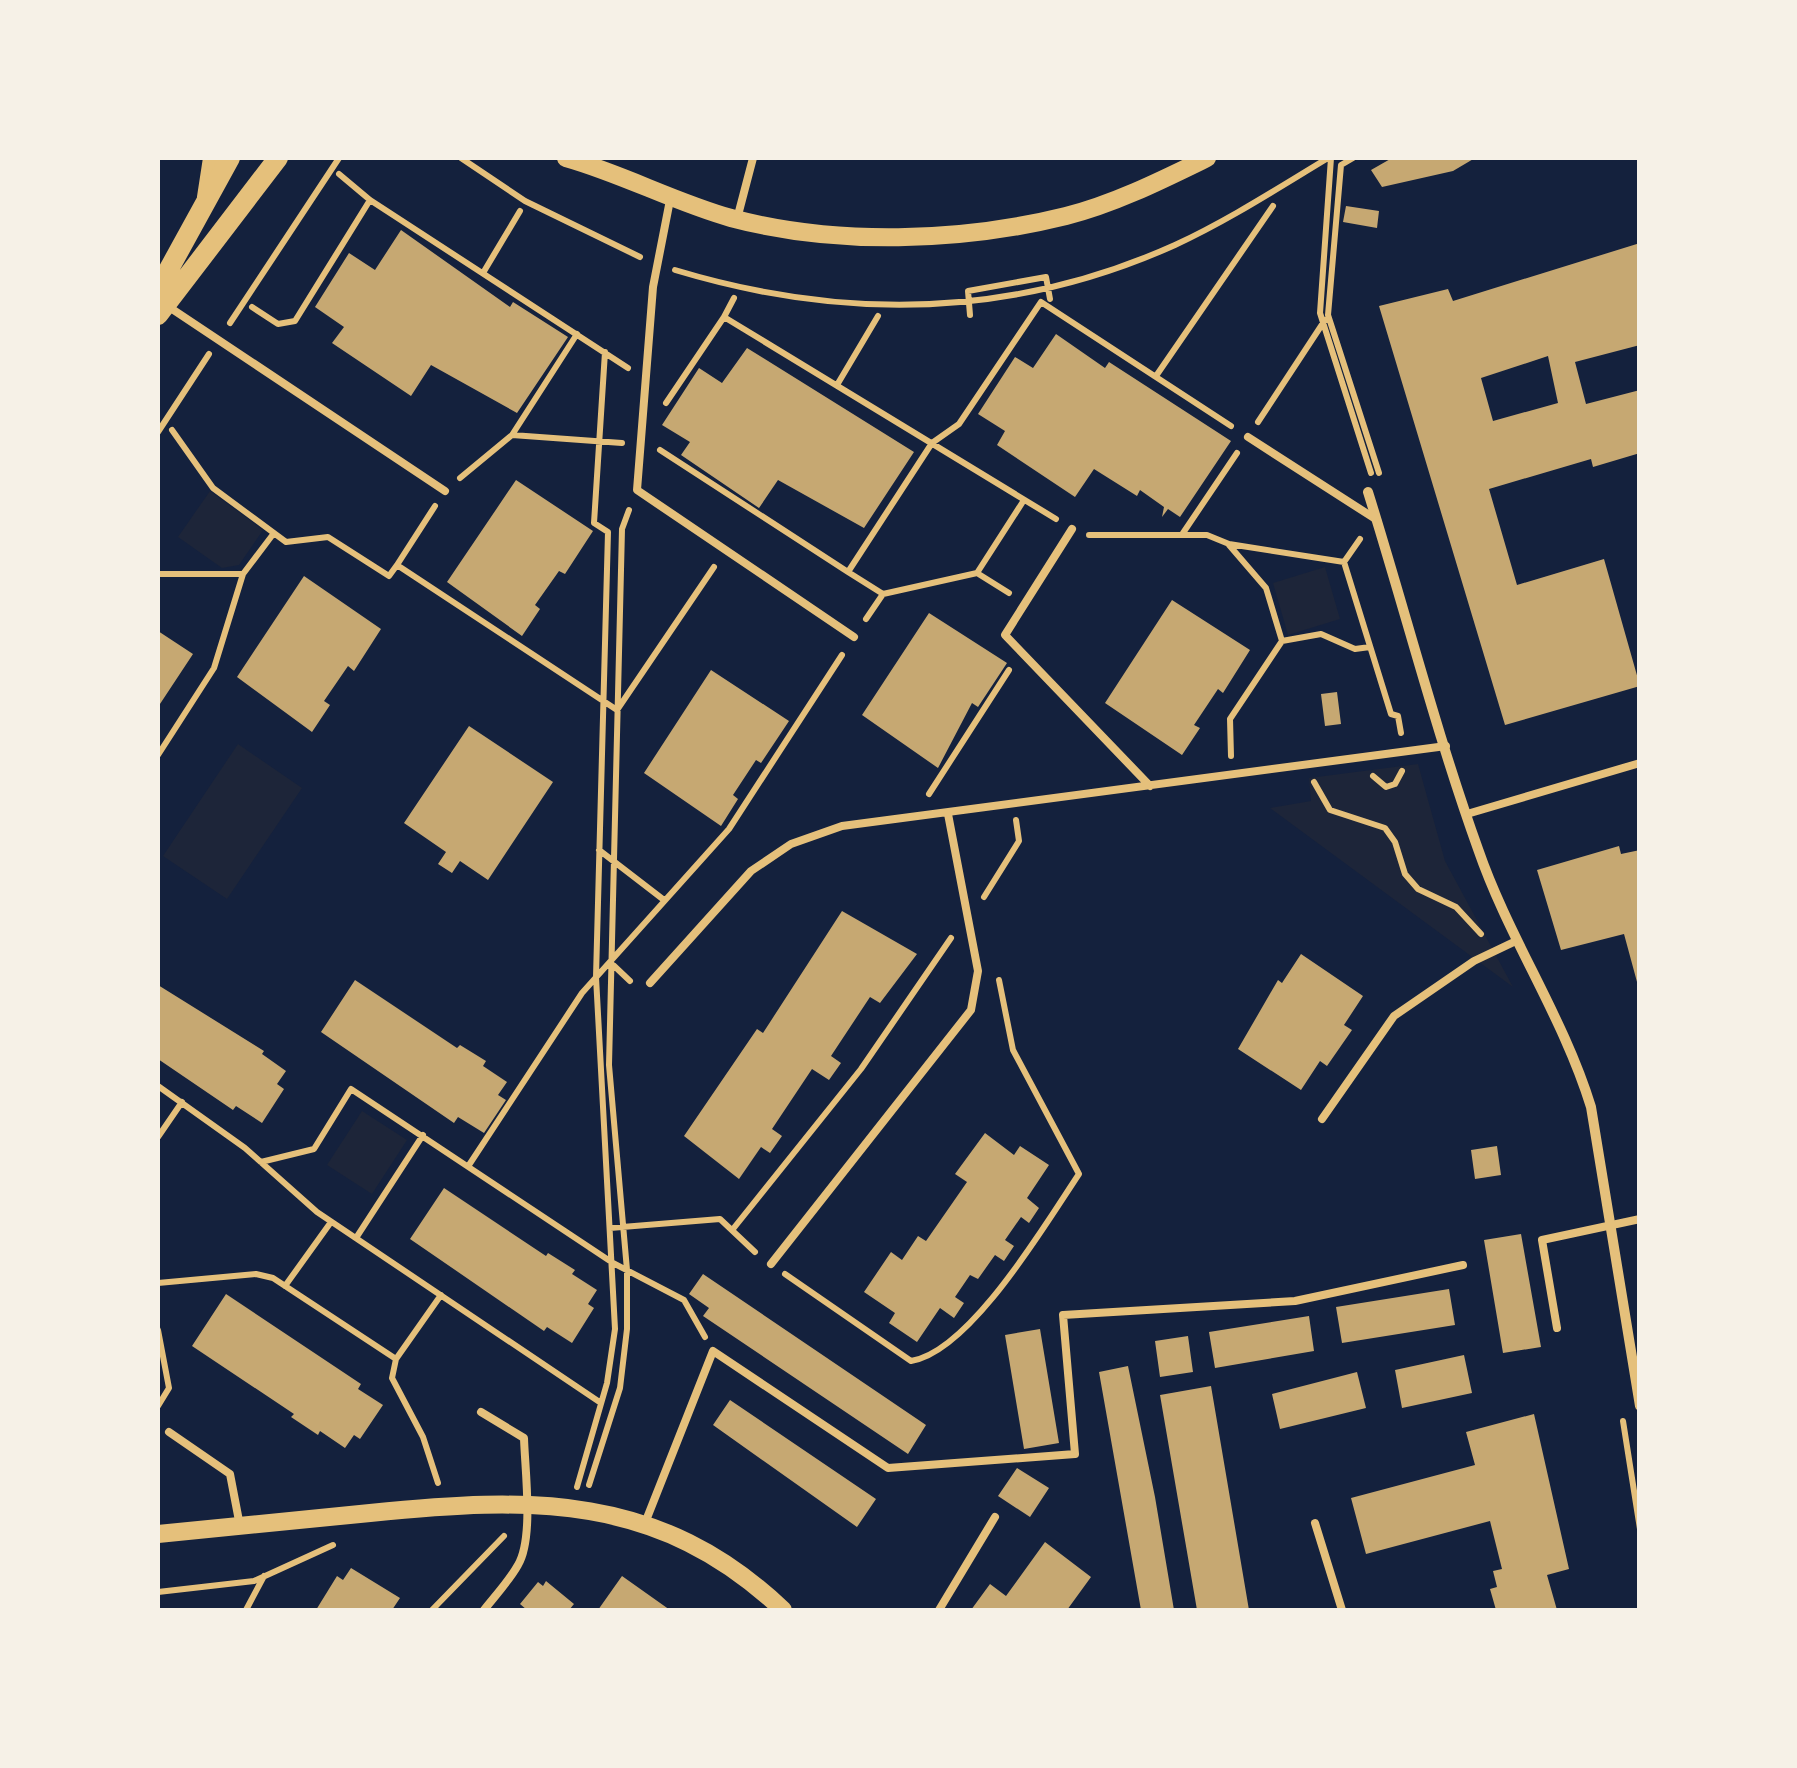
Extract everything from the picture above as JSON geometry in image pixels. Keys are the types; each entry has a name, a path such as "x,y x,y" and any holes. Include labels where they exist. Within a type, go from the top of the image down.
{"main road":[{"path":"160,303 205,201 230,158"},
{"path":"160,303 278,158"}],"street":[{"path":"205,201 212,158"},
{"path":"566,158 586,161 670,200 738,219 877,236 1006,226 1067,216 1149,186 1207,158"},
{"path":"1371,487 1377,520 1467,814 1516,941 1541,982 1578,1066 1591,1107 1640,1406"},
{"path":"158,1534 476,1502 526,1501 580,1507 645,1523 716,1556 783,1610"}],"lane":[{"path":"738,219 752,158"},
{"path":"670,200 653,287 637,490 854,636"},
{"path":"160,303 445,491"},
{"path":"1248,437 1377,520"},
{"path":"1072,530 1005,636 1150,786"},
{"path":"650,982 750,871 791,844 842,826 1446,746"},
{"path":"1467,814 1640,763"},
{"path":"771,1264 971,1010 978,971 948,814"},
{"path":"1322,1119 1394,1016 1474,961 1516,941"},
{"path":"1556,1328 1542,1240 1610,1222 1640,1219"},
{"path":"645,1523 713,1351 888,1468 1075,1454 1063,1316 1295,1301 1463,1265"},
{"path":"481,1412 524,1438 526,1501 524,1549 519,1564 484,1610"},
{"path":"169,1432 230,1474 240,1526"},
{"path":"939,1610 995,1518"},
{"path":"1315,1523 1342,1610"}],"path":[{"path":"158,432 338,158"},
{"path":"1332,158 1320,313 1371,487 1382,480 1328,314 1340,165 1352,158"},
{"path":"339,174 370,200 673,393"},
{"path":"252,308 278,324 295,321 370,200"},
{"path":"1156,376 1274,206"},
{"path":"484,274 520,211"},
{"path":"970,315 968,291 1046,277 1050,299"},
{"path":"641,442 734,298"},
{"path":"848,572 932,443 959,424 1040,302 1248,437"},
{"path":"837,385 878,316"},
{"path":"724,317 1083,536 1207,535 1228,544 1344,562"},
{"path":"172,430 213,488 286,542 328,537 389,576 445,491 512,435 577,334"},
{"path":"580,1507 615,1329 596,976 608,532 594,522 605,352"},
{"path":"512,435 641,442 883,594"},
{"path":"580,1507 620,1388 627,1270 609,1065 609,962 622,529 637,490"},
{"path":"977,573 1024,500"},
{"path":"1344,562 1365,531 1363,512"},
{"path":"158,755 214,668 243,574 274,533"},
{"path":"1228,544 1266,588 1282,641"},
{"path":"617,710 725,549"},
{"path":"1344,562 1391,714 1398,716 1408,769 1395,784 1378,784 1372,774 1353,776"},
{"path":"397,565 617,710"},
{"path":"469,1165 596,976 729,829 883,594 977,573 1026,603"},
{"path":"158,574 243,574"},
{"path":"1232,775 1230,719 1282,641 1320,634 1355,650 1370,647"},
{"path":"913,818 1021,652"},
{"path":"1333,779 1314,781 1322,802 1330,810 1385,828 1396,842 1405,874 1418,889 1456,906 1476,933 1492,936 1486,924"},
{"path":"733,1229 860,1069 936,955 1020,842 1014,805"},
{"path":"598,850 664,900"},
{"path":"610,1228 720,1219 740,1241 911,1362 928,1359 993,1300 1079,1174 1013,1050 998,975"},
{"path":"158,1086 261,1162 331,1221 601,1402"},
{"path":"261,1162 314,1148 351,1090 613,1263 684,1300 713,1351"},
{"path":"158,1137 182,1102"},
{"path":"356,1238 422,1135"},
{"path":"285,1286 331,1221"},
{"path":"158,1283 256,1274 285,1286 396,1360"},
{"path":"438,1483 423,1437 392,1378 396,1360 441,1295"},
{"path":"158,1330 169,1388 158,1406"},
{"path":"1622,1416 1640,1529"},
{"path":"432,1610 514,1525 496,1526"},
{"path":"158,1592 254,1581 336,1544"},
{"path":"246,1610 264,1576"}],"shaded area":[{"path":"210,491 263,530 239,565 222,568 178,537"},
{"path":"1325,567 1340,619 1288,635 1273,583"},
{"path":"238,744 302,788 227,899 163,856"},
{"path":"1418,764 1445,861 1513,987 1270,808 1311,801 1309,778"},
{"path":"362,1111 407,1140 372,1194 327,1165"}],"building":[{"path":"1392,158 1475,158 1453,171 1382,187 1371,170"},
{"path":"1346,206 1379,211 1377,228 1343,222"},
{"path":"401,230 510,307 513,302 568,337 517,413 431,365 411,396 332,343 344,327 315,307 349,253 375,270"},
{"path":"1640,243 1640,345 1575,362 1586,404 1640,390 1640,453 1593,467 1591,459 1489,489 1517,585 1604,559 1640,686 1505,725 1379,306 1448,289 1453,301","holes":["1548,356 1558,403 1493,421 1481,378"]},
{"path":"1056,334 1105,368 1109,362 1231,441 1180,517 1168,509 1162,517 1164,507 1140,490 1137,496 1094,469 1075,497 997,445 1005,431 978,414 1015,357 1033,368"},
{"path":"747,348 914,452 864,528 778,480 759,508 681,455 690,442 662,425 699,368 722,383"},
{"path":"516,480 593,531 565,574 559,571 535,605 540,609 522,636 447,582"},
{"path":"304,576 381,629 354,671 348,666 324,701 330,705 312,732 237,677"},
{"path":"1172,600 1250,650 1223,693 1218,689 1194,725 1200,728 1182,755 1105,703"},
{"path":"929,613 1007,663 978,707 972,703 938,768 862,715"},
{"path":"158,631 193,654 158,707"},
{"path":"711,670 789,721 761,763 756,760 733,795 738,799 721,826 644,773"},
{"path":"1337,692 1341,724 1325,726 1321,694"},
{"path":"469,726 553,782 488,880 460,861 452,873 438,864 446,852 404,823"},
{"path":"1619,846 1621,854 1640,850 1640,993 1624,934 1561,950 1537,870"},
{"path":"842,911 917,954 880,1003 870,997 831,1056 841,1063 829,1080 812,1069 772,1129 782,1136 770,1153 761,1147 739,1179 684,1136 757,1029 763,1033"},
{"path":"1301,954 1363,996 1344,1025 1352,1030 1327,1066 1320,1061 1301,1090 1238,1049 1278,980 1282,983"},
{"path":"355,980 457,1048 460,1045 486,1061 483,1066 507,1082 498,1095 506,1100 484,1133 458,1117 454,1123 321,1032"},
{"path":"158,985 264,1051 262,1054 286,1071 277,1084 284,1089 262,1123 236,1106 233,1110 158,1059"},
{"path":"985,1133 1014,1155 1020,1146 1049,1165 1027,1198 1039,1208 1029,1223 1021,1217 1005,1240 1014,1246 1004,1261 995,1255 978,1279 970,1275 955,1297 964,1303 954,1318 940,1308 917,1342 889,1323 895,1313 864,1292 891,1252 902,1260 918,1236 926,1241 967,1182 955,1174"},
{"path":"1497,1146 1501,1175 1475,1179 1471,1150"},
{"path":"444,1188 546,1256 548,1253 575,1270 572,1274 597,1290 588,1304 594,1308 572,1343 547,1327 544,1331 410,1239"},
{"path":"1521,1234 1541,1347 1503,1353 1484,1240"},
{"path":"703,1274 926,1425 908,1454 703,1316 709,1308 689,1294"},
{"path":"1449,1289 1455,1325 1342,1343 1336,1307"},
{"path":"226,1294 361,1384 358,1389 383,1405 360,1439 354,1435 345,1448 320,1431 318,1435 291,1417 294,1414 192,1346"},
{"path":"1309,1316 1314,1351 1215,1368 1209,1332"},
{"path":"1040,1329 1059,1443 1024,1449 1005,1335"},
{"path":"1188,1336 1193,1372 1160,1377 1155,1341"},
{"path":"1464,1355 1472,1393 1402,1408 1395,1370"},
{"path":"1128,1366 1174,1610 1141,1610 1099,1372"},
{"path":"1357,1372 1366,1408 1280,1429 1272,1394"},
{"path":"1211,1386 1249,1610 1197,1610 1160,1395"},
{"path":"730,1400 876,1499 857,1527 713,1425"},
{"path":"1534,1414 1569,1569 1547,1575 1557,1610 1496,1610 1490,1589 1497,1587 1493,1571 1502,1569 1490,1521 1366,1554 1351,1498 1475,1465 1466,1432"},
{"path":"1017,1468 1049,1488 1030,1517 998,1496"},
{"path":"1045,1542 1091,1577 1067,1610 971,1610 990,1584 1006,1596"},
{"path":"351,1568 400,1598 392,1610 316,1610 337,1576 343,1580"},
{"path":"622,1576 670,1610 598,1610"},
{"path":"546,1581 574,1604 569,1610 527,1610 520,1604 538,1582 543,1586"}]}
